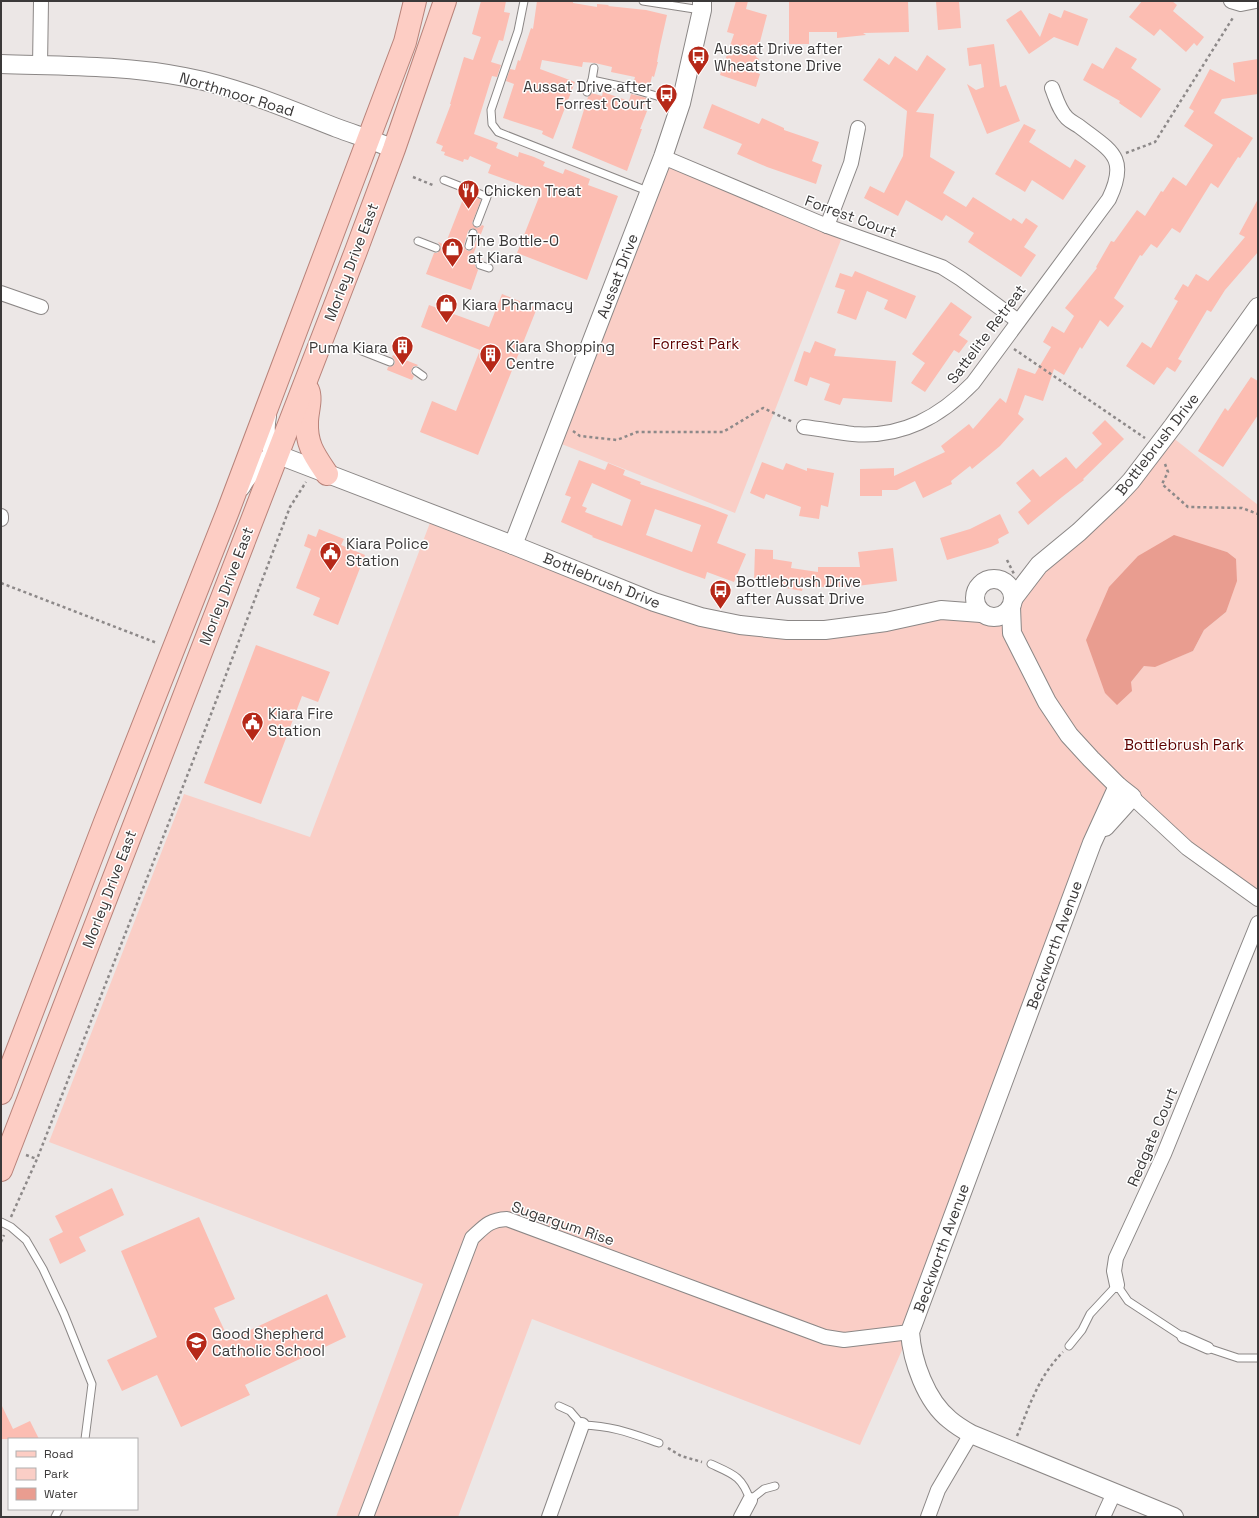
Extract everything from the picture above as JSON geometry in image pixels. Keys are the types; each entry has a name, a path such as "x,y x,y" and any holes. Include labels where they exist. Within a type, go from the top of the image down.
{"main road":[{"name":"Morley Drive East","path":"3,1083 270,401 405,42 415,1"},
{"name":"Morley Drive East","path":"1,1170 276,454 305,384 394,149 445,1"},
{"path":"305,384 310,395 307,422 309,444 327,474"},
{"path":"183,625 191,612 204,600 212,598 220,600"},
{"path":"120,785 134,770 142,767 155,768"}],"street":[{"path":"40,66 41,1"},
{"path":"1236,3 1256,1"},
{"name":"Aussat Drive","path":"513,545 663,158 681,103 702,5"},
{"name":"Northmoor Road","path":"1,64 96,66 148,71 186,77 254,96 394,149"},
{"path":"1052,88 1060,108 1068,118 1106,147 1115,157"},
{"path":"828,226 851,163 858,128"},
{"name":"Sattelite Retreat","path":"804,426 853,434 892,432 923,422 958,399 973,383 1004,342 1109,199 1116,186 1118,173 1115,157"},
{"name":"Forrest Court","path":"663,158 828,226 942,267 961,278 1018,321"},
{"path":"1,293 41,307"},
{"name":"Bottlebrush Drive","path":"1012,603 1039,565 1079,532 1131,481 1258,307"},
{"path":"228,511 245,481 254,469 264,460 276,454 267,439 265,428 270,401"},
{"name":"Bottlebrush Drive","path":"276,454 513,545 654,602 700,617 786,630 825,630 886,622 941,610 987,615"},
{"name":"Bottlebrush Drive","path":"999,580 1014,573 1039,565"},
{"path":"1012,633 978,610 974,601 974,596 978,587 987,580 999,580 1004,582 1011,589 1012,633 1047,702 1069,734 1125,792 1187,848 1258,899"},
{"name":"Bottlebrush Drive","path":"941,610 978,587"},
{"path":"987,615 1005,614 1012,603"},
{"name":"Beckworth Avenue","path":"1125,792 1092,843 910,1332 911,1349 919,1374 932,1399 949,1420 971,1434 1174,1517"},
{"name":"Redgate Court","path":"1116,1285 1114,1271 1116,1258 1164,1154 1258,923"},
{"name":"Sugargum Rise","path":"366,1517 472,1238 484,1226 495,1220 507,1219 825,1337 844,1340 910,1332"},
{"path":"1183,1336 1208,1348"},
{"path":"549,1517 582,1425"},
{"path":"928,1517 938,1490 971,1434"},
{"path":"1103,1517 1114,1493"},
{"path":"741,1517 750,1500"}],"lane":[{"path":"524,1 518,31 491,110 492,124 498,132 650,192"},
{"path":"643,1 702,5"},
{"path":"587,92 592,80 594,68"},
{"path":"592,80 629,88 681,103"},
{"path":"444,180 487,197 477,223"},
{"path":"468,246 473,233"},
{"path":"418,241 436,248"},
{"path":"480,265 489,268"},
{"path":"362,351 390,362"},
{"path":"416,371 423,376"},
{"path":"4,1223 26,1240 43,1269 64,1314 92,1384 85,1438"},
{"path":"1069,1346 1082,1330 1090,1314 1116,1285 1128,1301 1183,1336"},
{"path":"1208,1348 1238,1358 1258,1358"},
{"path":"559,1406 570,1411 582,1425 620,1429 659,1443"},
{"path":"711,1464 732,1473 746,1485 750,1500 764,1489 775,1486"}],"path":[{"path":"1115,157 1154,142 1236,3"},
{"path":"413,177 436,186"},
{"path":"1004,342 1157,446 1168,472 1162,484 1188,507 1242,508 1258,514"},
{"path":"561,422 580,436 618,440 637,432 723,432 763,408 804,426"},
{"path":"1,1242 4,1223 37,1159 200,743 290,507 302,490"},
{"path":"1,583 161,645"},
{"path":"1011,1450 1038,1385 1051,1364 1069,1346"},
{"path":"659,1443 681,1456 711,1464"}],"green space":[{"name":"Forrest Park","path":"663,157 844,232 735,513 554,441"},
{"name":"Bottlebrush Park","path":"1167,433 1258,505 1258,899 1119,786 910,1332 860,1445 532,1319 458,1517 336,1517 423,1284 49,1142 184,794 310,837 433,515 654,602 787,630 941,610 993,618 1012,633 1011,599","holes":["1207,546 1227,552 1226,612 1204,630 1193,651 1155,666 1144,666 1131,682"]}],"water":[{"path":"1174,535 1227,552 1236,559 1237,581 1226,612 1204,630 1193,651 1155,667 1144,666 1131,682 1132,691 1117,705 1105,693 1086,640 1109,587 1138,556"}],"building":[{"path":"481,1 506,1 504,12 510,13 503,41 499,40 491,62 501,65 497,77 492,76 474,134 498,143 496,148 518,157 519,152 545,162 543,166 563,174 565,169 590,179 588,185 618,196 587,280 517,253 541,192 488,173 491,165 470,156 468,160 464,159 463,162 444,155 445,152 441,151 443,146 436,143 451,104 464,57 473,60 481,37 472,34"},
{"path":"537,1 573,1 573,3 597,7 597,4 609,5 608,6 646,10 667,15 658,62 654,77 652,76 649,89 633,84 635,77 611,72 612,67 583,62 582,67 542,60 540,69 575,82 553,139 542,134 543,131 503,118 514,84 506,81 510,69 515,70 518,60 520,61 531,28 533,29"},
{"path":"736,1 748,1 746,9 767,15 756,57 759,59 755,72 760,74 756,87 720,75 734,34 727,32"},
{"path":"789,1 908,1 909,32 863,33 866,35 837,38 837,32 809,32 809,44 789,44"},
{"path":"936,1 959,1 961,28 938,30"},
{"path":"1142,1 1172,1 1177,5 1173,11 1204,37 1197,46 1194,43 1186,52 1160,29 1154,36 1129,17"},
{"path":"1021,10 1040,37 1049,13 1061,18 1064,10 1088,19 1078,46 1054,37 1029,54 1006,20"},
{"path":"994,44 1000,87 1006,85 1020,121 987,134 967,84 976,90 984,87 981,64 969,66 967,48"},
{"path":"1116,47 1137,59 1131,68 1161,89 1141,118 1119,103 1120,101 1083,80 1092,63 1103,69"},
{"path":"927,55 946,69 916,112 934,114 930,157 955,172 943,193 966,207 973,197 1011,221 1013,218 1022,224 1026,218 1038,226 1024,247 1036,255 1021,277 968,242 974,233 946,215 942,221 906,200 898,216 864,198 870,186 884,193 903,156 907,111 863,80 879,58 889,65 895,56 917,71"},
{"path":"1258,59 1258,94 1222,99 1214,113 1253,138 1240,158 1238,157 1218,188 1211,183 1180,233 1172,228 1157,248 1151,244 1142,256 1140,255 1114,298 1124,306 1108,327 1100,320 1082,349 1080,347 1064,375 1054,369 1043,401 1025,395 1018,414 1024,419 1000,446 972,469 970,466 951,481 952,484 923,498 915,481 897,490 882,490 882,496 860,496 860,469 894,468 894,476 945,452 941,446 969,424 973,429 1000,398 1006,403 1018,368 1035,374 1051,347 1043,342 1052,326 1064,333 1074,316 1065,308 1097,268 1096,267 1111,241 1114,242 1137,210 1145,216 1161,191 1163,192 1173,177 1186,186 1213,145 1184,126 1194,111 1189,108 1210,69 1235,82 1233,63"},
{"path":"603,92 629,101 631,94 647,98 643,110 647,111 627,171 572,148 588,97 592,93 602,96"},
{"path":"712,104 759,124 762,118 784,128 784,130 819,142 812,161 822,165 816,184 767,167 737,154 742,144 703,128"},
{"path":"1024,124 1036,130 1029,142 1070,168 1075,159 1086,166 1063,200 1032,180 1025,192 995,174"},
{"path":"465,194 469,194 481,200 472,223 476,228 482,225 484,226 473,255 483,259 475,263 478,270 471,290 426,274 434,253 437,253 440,250 441,247 438,242 445,245","holes":["472,228 477,230 478,234 474,248 468,251 465,249 464,245 468,231"]},
{"path":"1258,199 1258,252 1225,290 1211,312 1207,310 1178,359 1182,361 1175,372 1167,367 1154,385 1126,366 1142,342 1151,348 1178,301 1174,299 1183,284 1188,287 1196,274 1208,281 1245,237 1239,234"},
{"path":"855,271 916,296 906,319 884,309 888,300 867,291 856,320 837,313 845,290 835,287 840,273 852,277"},
{"name":"Kiara Shopping Centre","path":"502,294 537,308 478,455 420,432 432,401 456,411 480,350 421,327 429,305 489,327"},
{"path":"951,302 972,317 959,335 968,341 959,353 954,350 925,392 911,383 925,363 912,354"},
{"path":"815,341 836,349 834,356 896,361 892,402 843,398 840,405 824,400 830,384 810,377 807,386 794,381 804,351 810,353"},
{"name":"Puma Kiara","path":"393,355 418,365 412,368 411,373 414,376 412,380 387,370 388,367 393,366 395,363 392,357"},
{"path":"1251,377 1258,381 1258,415 1223,467 1198,451 1225,408 1228,411"},
{"path":"1105,420 1124,439 1083,479 1084,480 1028,525 1018,512 1031,501 1016,483 1033,469 1040,477 1066,457 1076,469 1102,444 1092,433"},
{"path":"579,460 605,470 608,463 625,470 623,475 641,482 640,484 728,515 717,543 746,554 734,582 707,572 705,579 592,537 593,536 561,522 571,497 565,495","holes":["592,483 631,500 622,526 585,512 587,508 582,506","655,509 701,525 692,552 646,535"]},
{"path":"762,462 783,470 786,463 807,471 807,468 834,473 828,507 821,505 819,519 799,516 801,507 766,494 764,499 750,493"},
{"path":"1000,514 1009,533 998,539 999,543 991,547 947,560 940,538 970,529"},
{"name":"Kiara Police Station","path":"319,529 344,539 341,545 365,555 338,625 313,615 320,598 296,588 311,549 304,546 308,534 316,537"},
{"path":"893,548 897,581 849,587 803,587 802,591 775,586 775,582 754,581 755,549 773,550 773,559 792,562 791,568 818,572 818,567 860,567 858,552"},
{"name":"Kiara Fire Station","path":"256,645 330,672 318,702 302,696 261,804 204,783"},
{"path":"112,1188 124,1215 79,1237 86,1251 60,1264 49,1239 63,1232 55,1216"},
{"path":"199,1217 235,1299 214,1308 229,1340 327,1294 346,1337 245,1385 250,1395 181,1427 157,1375 122,1391 107,1360 157,1337 121,1251"},
{"path":"1,1404 13,1429 30,1421 38,1438 8,1438 1,1439"}],"place":[{"name":"Aussat Drive after Wheatstone Drive","path":"698,76"},
{"name":"Aussat Drive after Forrest Court","path":"667,114"},
{"name":"Chicken Treat","path":"469,210"},
{"name":"The Bottle-O at Kiara","path":"453,268"},
{"name":"Kiara Pharmacy","path":"446,324"},
{"name":"Puma Kiara","path":"403,366"},
{"name":"Kiara Shopping Centre","path":"490,374"},
{"name":"Kiara Police Station","path":"330,572"},
{"name":"Bottlebrush Drive after Aussat Drive","path":"721,610"},
{"name":"Kiara Fire Station","path":"252,742"},
{"name":"Good Shepherd Catholic School","path":"197,1362"}]}
